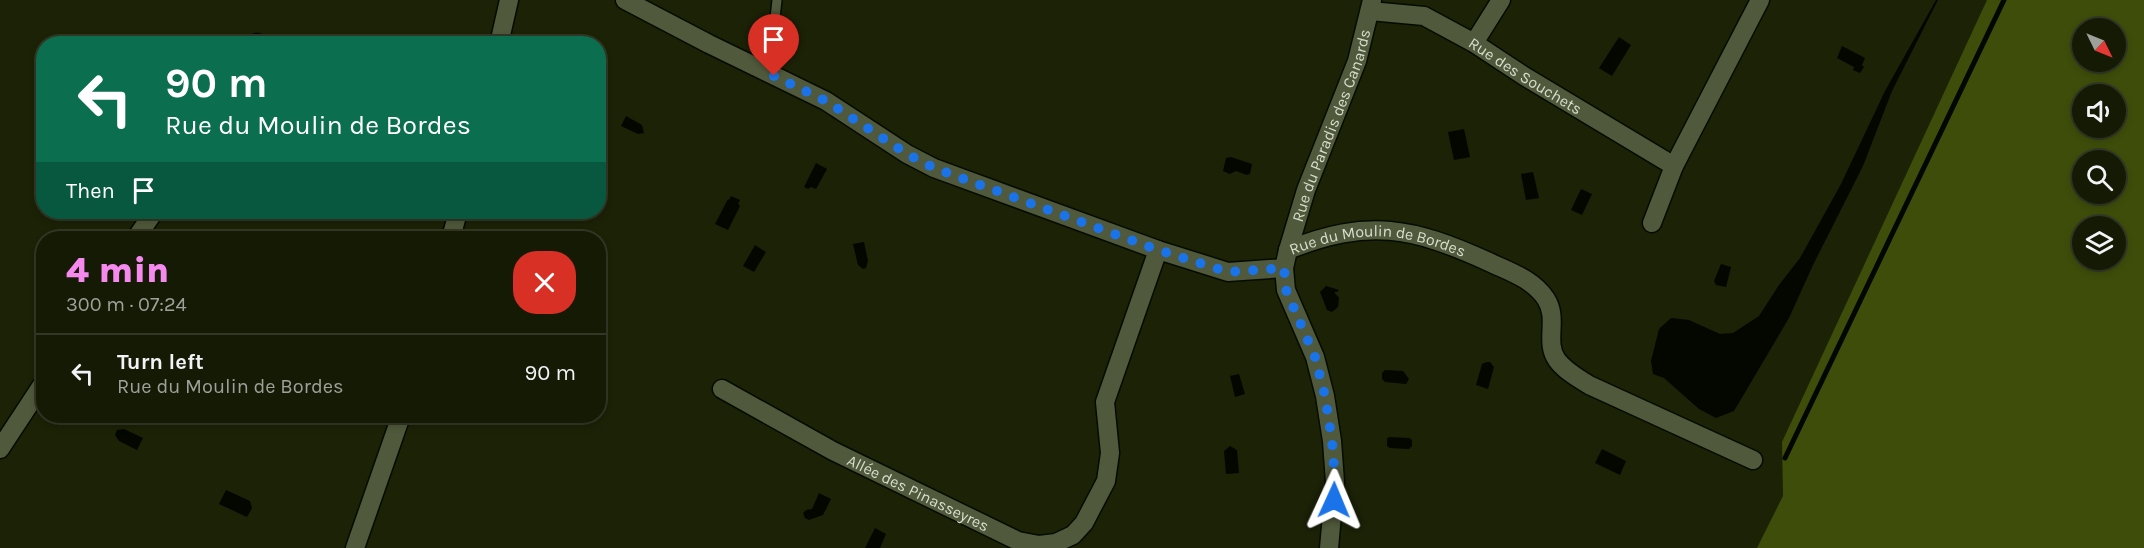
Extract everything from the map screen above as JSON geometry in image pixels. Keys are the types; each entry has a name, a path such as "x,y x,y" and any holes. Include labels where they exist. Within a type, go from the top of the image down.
{"street":[{"path":"501,36 509,0"},
{"name":"Rue du Moulin de Bordes","path":"625,0 826,101 907,154 934,168 1158,250 1228,272 1286,259 1314,239 1362,230 1386,230 1419,235 1453,246 1514,273 1530,283 1546,298 1552,311 1551,349 1556,359 1565,368 1590,385 1753,460"},
{"path":"1474,43 1501,0"},
{"path":"1652,223 1674,166 1760,0"},
{"name":"Rue des Souchets","path":"1371,5 1424,16 1474,43 1524,76 1674,166"},
{"name":"Rue du Paradis des Canards","path":"1286,259 1306,190 1357,61 1371,5"},
{"name":"Allée des Pinasseyres","path":"722,389 833,451 1018,542 1039,545 1056,543 1073,535 1084,523 1106,481 1110,453 1105,402 1158,250"},
{"path":"1286,259 1286,290 1315,357 1331,430 1335,482 1329,548"},
{"path":"0,449 36,394"},
{"path":"355,548 399,423"}],"lane":[{"path":"757,68 775,18 777,0"}],"green space":[{"path":"1987,0 2144,0 2144,548 1757,548 1783,496 1782,442"}],"shaded area":[{"path":"1938,0 1892,91 1863,166 1789,318 1734,411 1716,418 1699,409 1664,378 1653,374 1651,361 1659,329 1671,318 1689,320 1720,334 1733,333 1759,316 1800,258 1841,184 1885,91"},
{"path":"1619,37 1631,45 1612,76 1599,68"},
{"path":"1842,46 1865,58 1862,65 1864,67 1860,73 1837,58"},
{"path":"626,116 642,125 644,133 638,134 621,126"},
{"path":"1464,129 1470,157 1454,160 1448,132"},
{"path":"1231,157 1252,164 1250,174 1236,171 1230,174 1223,171 1226,158"},
{"path":"816,163 827,169 816,189 811,187 808,189 804,187"},
{"path":"1533,172 1539,198 1526,200 1521,174"},
{"path":"1581,189 1592,194 1582,215 1571,210"},
{"path":"731,196 740,200 738,204 740,206 728,230 715,224"},
{"path":"864,242 868,261 866,268 863,269 858,265 853,244"},
{"path":"755,245 766,252 754,272 743,266"},
{"path":"1721,264 1731,267 1726,287 1716,285 1714,281"},
{"path":"1326,286 1339,290 1334,292 1339,298 1338,307 1332,312 1327,310 1320,292"},
{"path":"1487,362 1494,367 1488,389 1476,385 1482,364"},
{"path":"1385,370 1403,371 1409,379 1406,384 1385,382 1382,379 1382,373"},
{"path":"1239,374 1245,394 1235,397 1230,376"},
{"path":"124,429 143,438 137,450 119,441 115,435 117,430"},
{"path":"1389,437 1409,438 1412,440 1412,446 1409,449 1390,448 1387,446"},
{"path":"1230,446 1237,450 1239,473 1226,474 1224,451"},
{"path":"1602,449 1626,461 1620,475 1595,463"},
{"path":"226,490 250,501 252,508 247,517 219,504"},
{"path":"819,493 831,499 823,515 809,520 803,513 812,509"},
{"path":"875,528 886,534 880,548 865,548"}],"waterway":[{"path":"1785,458 2004,0"}],"route":[{"path":"774,76 826,101 907,154 934,168 1158,250 1228,272 1284,268 1286,290 1315,357 1325,396 1332,441 1334,500"}]}
